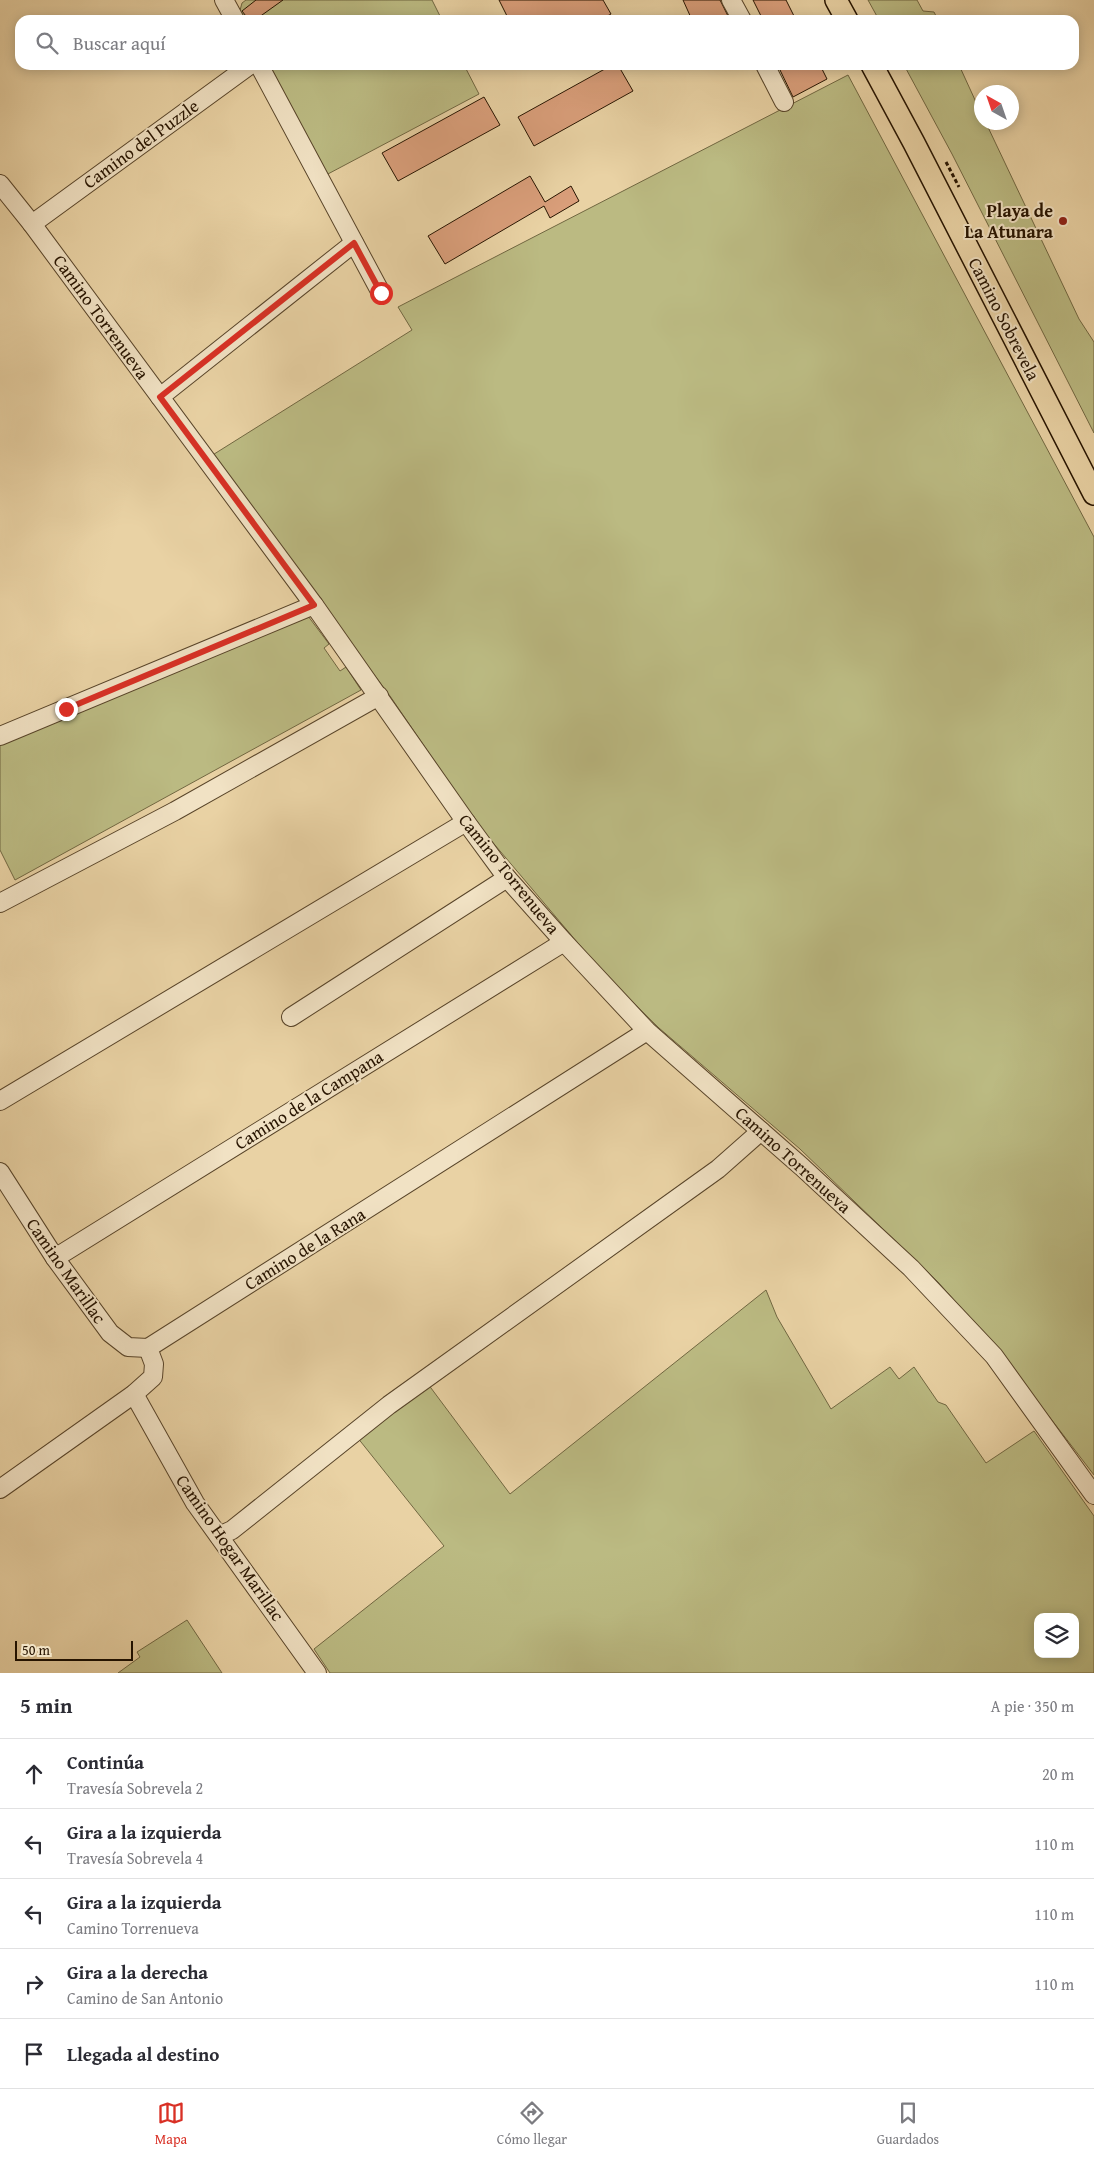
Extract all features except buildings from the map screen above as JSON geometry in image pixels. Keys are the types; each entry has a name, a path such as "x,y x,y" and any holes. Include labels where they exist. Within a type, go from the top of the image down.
{"main road":[{"path":"836,0 844,15"},
{"name":"Camino Sobrevela","path":"875,70 1094,494"}],"street":[{"path":"732,0 740,15"},
{"name":"Camino del Puzzle","path":"32,224 243,70"},
{"path":"261,70 381,293"},
{"path":"768,70 784,102"},
{"name":"Camino Torrenueva","path":"0,184 32,224 314,605 507,878 647,1031 761,1131 911,1268 994,1356 1094,1495"},
{"path":"160,397 354,243"},
{"path":"0,736 314,605"},
{"path":"0,903 175,811 379,696"},
{"path":"0,1101 466,822"},
{"path":"290,1017 507,878"},
{"name":"Camino de la Campana","path":"55,1258 564,942"},
{"name":"Camino de la Rana","path":"148,1348 647,1031"},
{"path":"218,1536 232,1530 389,1405 450,1360 718,1169 761,1131"},
{"name":"Camino Marillac","path":"0,1172 55,1258 110,1333 128,1347 148,1348"},
{"path":"0,1489 134,1394 153,1377 154,1364 148,1348"},
{"name":"Camino Hogar Marillac","path":"134,1394 195,1503 317,1673"}],"shaded area":[{"path":"246,0 432,0 440,15 240,15 242,3"},
{"path":"868,0 917,0 923,11 934,12 936,15 876,15"},
{"path":"268,70 467,70 479,94 326,175"},
{"path":"907,70 961,70 974,98 974,130 989,130 1079,319 1094,342 1094,433 952,154"},
{"path":"848,75 1094,537 1094,1475 998,1350 938,1282 800,1149 659,1028 605,975 478,825 390,696 211,456 412,330 398,307"},
{"path":"308,616 329,644 324,648 340,671 346,667 361,690 15,880 0,850 0,743"},
{"path":"766,1290 777,1317 831,1409 890,1367 899,1379 914,1367 938,1402 946,1405 986,1463 1034,1431 1094,1516 1094,1673 330,1673 314,1649 444,1546 357,1437 428,1384 510,1494"},
{"path":"187,1620 222,1673 118,1673 140,1657 137,1652"}],"place":[{"name":"Playa de La Atunara","path":"1063,221"}],"route":[{"path":"66,709 314,605 160,397 354,243 381,293"}]}
